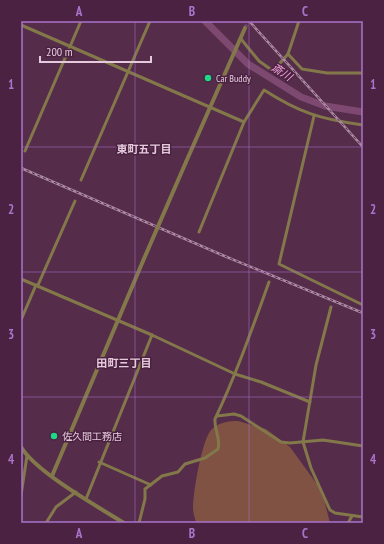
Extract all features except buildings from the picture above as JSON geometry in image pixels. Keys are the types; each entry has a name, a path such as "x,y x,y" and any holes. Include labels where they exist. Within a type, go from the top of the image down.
{"street":[{"path":"25,151 81,21"},
{"path":"81,180 150,21"},
{"path":"240,40 259,61 273,71 288,54 299,21"},
{"path":"21,26 244,122"},
{"path":"52,476 143,261 246,28"},
{"path":"288,54 302,69 327,73 363,73"},
{"path":"199,232 244,122 264,90 314,116 363,126"},
{"path":"314,116 279,264 363,305"},
{"path":"21,320 75,200"},
{"path":"21,279 152,335 235,374 265,383 310,402"},
{"path":"139,523 145,499 145,489 162,476 178,472 185,464 205,458 216,452 220,443 214,425 235,374 269,282"},
{"path":"331,307 316,366 303,442 312,468 330,510 335,513 363,517"},
{"path":"86,499 99,462 152,335"},
{"path":"217,416 234,414 242,416 281,442 323,440 363,446"},
{"path":"21,448 27,456 52,476 124,523"},
{"path":"21,495 27,456"},
{"path":"99,462 151,485"},
{"path":"46,523 56,507 76,492"},
{"path":"348,523 352,516"}],"shaded area":[{"path":"238,421 266,429 290,447 322,491 330,523 196,523 193,508 195,491 199,466 208,434 212,429 221,423"}],"waterway":[{"name":"斎川","path":"205,21 248,64 301,97 325,106 363,112"}],"tunnel":[{"path":"245,28 249,21"}],"railway":[{"path":"249,21 363,147"},
{"path":"21,168 222,255 363,313"}],"place":[{"name":"Car Buddy","path":"208,78"},
{"name":"佐久間工務店","path":"54,436"}],"district":[{"name":"東町五丁目","path":"144,149"},
{"name":"田町三丁目","path":"124,363"}]}
